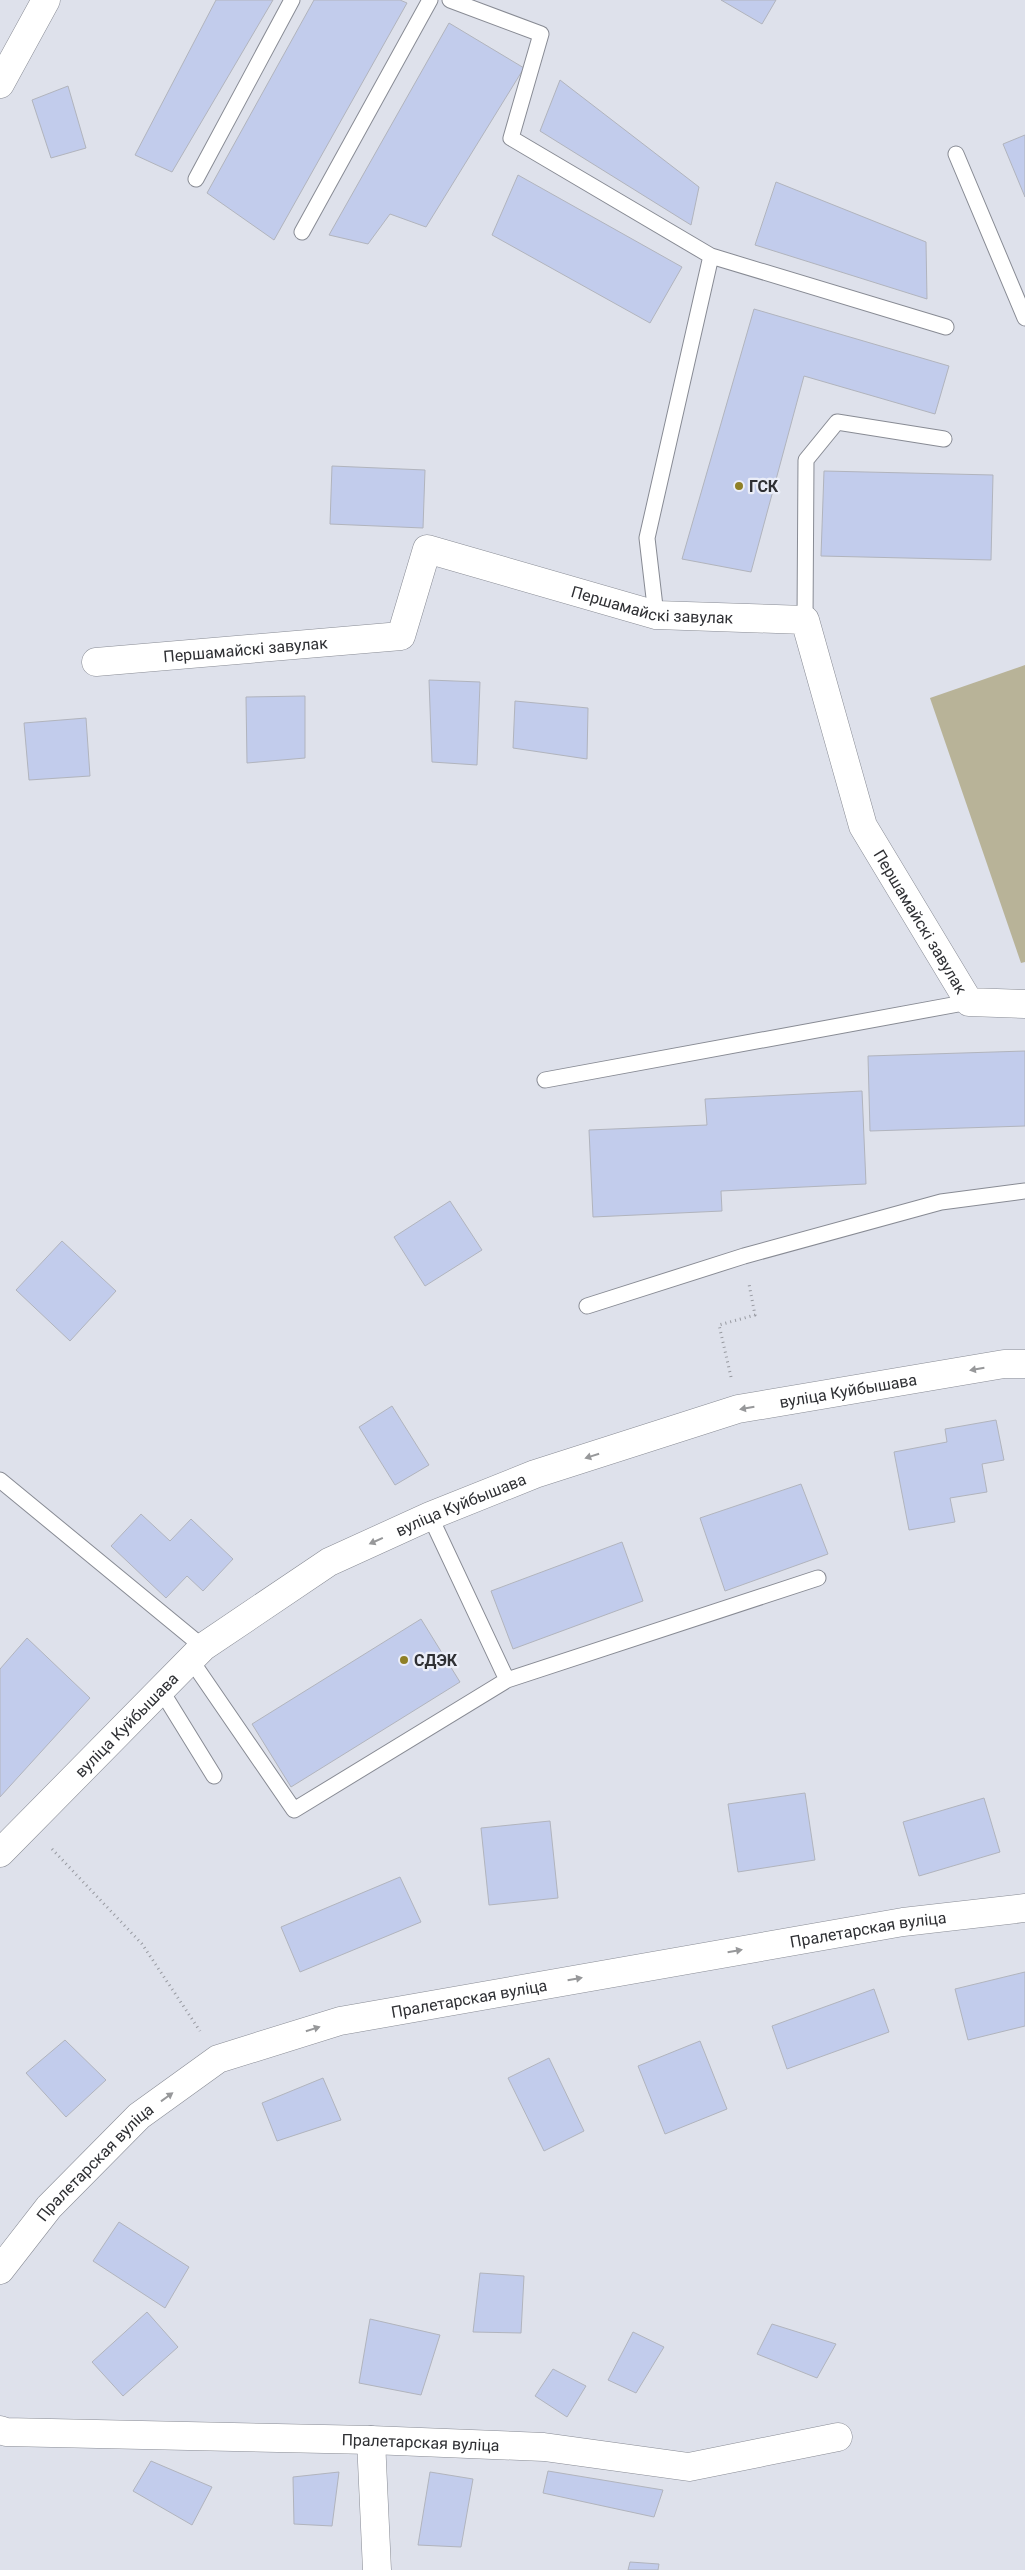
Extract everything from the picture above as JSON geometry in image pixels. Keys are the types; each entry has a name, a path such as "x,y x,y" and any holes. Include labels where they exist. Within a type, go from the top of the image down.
{"street":[{"path":"0,84 46,0"},
{"name":"Першамайскі завулак","path":"96,662 401,636 428,549 656,615 805,620 863,826 968,1002 1025,1004"},
{"name":"вуліца Куйбышава","path":"0,1853 197,1654 329,1562 430,1516 535,1474 738,1410 1004,1364 1025,1364"},
{"name":"Пралетарская вуліца","path":"0,2270 49,2207 140,2116 218,2060 340,2021 903,1922 1025,1908"},
{"name":"Пралетарская вуліца","path":"0,2430 26,2433 371,2440 544,2447 689,2467 838,2437"},
{"path":"371,2440 376,2570"}],"lane":[{"path":"196,179 292,0"},
{"path":"302,232 430,0"},
{"path":"450,0 541,34 511,138 711,256 946,327"},
{"path":"956,154 1025,318"},
{"path":"656,615 647,538 711,256"},
{"path":"805,620 806,460 837,422 944,439"},
{"path":"545,1080 968,1002"},
{"path":"587,1306 744,1256 941,1202 1025,1191"},
{"path":"0,1480 197,1654 294,1810 507,1680 818,1578"},
{"path":"430,1516 507,1680"},
{"path":"161,1690 214,1776"}],"path":[{"path":"738,1410 719,1325 755,1314 744,1256"},
{"path":"57,1844 51,1850 142,1944 218,2060"}],"shaded area":[{"path":"1025,665 1025,962 1021,963 930,698"}],"building":[{"path":"216,0 273,0 172,172 135,155"},
{"path":"314,0 400,0 407,3 274,240 207,193"},
{"path":"721,0 776,0 762,24"},
{"path":"449,23 524,68 426,227 390,214 368,244 329,235"},
{"path":"560,80 699,187 691,225 540,131"},
{"path":"68,86 86,148 51,158 32,100"},
{"path":"1025,135 1025,197 1003,144"},
{"path":"518,175 682,267 650,323 492,235"},
{"path":"776,182 926,242 927,299 755,245"},
{"name":"ГСК","path":"754,309 949,366 935,414 804,376 751,572 682,559"},
{"path":"332,466 425,470 423,528 330,524"},
{"path":"824,471 993,475 991,560 821,556"},
{"path":"429,680 480,682 477,765 432,762"},
{"path":"305,696 305,758 247,763 246,697"},
{"path":"515,701 588,708 587,759 513,748"},
{"path":"86,718 90,776 29,780 24,723"},
{"path":"1025,1051 1025,1126 870,1131 868,1056"},
{"path":"862,1091 866,1184 721,1191 722,1211 593,1217 589,1130 707,1125 705,1099"},
{"path":"450,1201 482,1250 425,1286 394,1237"},
{"path":"62,1241 116,1291 70,1341 16,1290"},
{"path":"392,1406 429,1465 395,1485 359,1427"},
{"path":"996,1420 1004,1460 982,1464 987,1492 950,1498 955,1522 909,1530 894,1452 947,1442 945,1429"},
{"path":"801,1484 828,1554 725,1591 700,1518"},
{"path":"141,1514 170,1541 191,1519 233,1559 203,1591 187,1576 166,1598 111,1546"},
{"path":"622,1542 643,1601 513,1649 491,1591"},
{"path":"421,1619 460,1682 291,1787 252,1724"},
{"path":"27,1638 90,1698 0,1797 0,1669"},
{"path":"805,1793 815,1860 738,1872 728,1804"},
{"path":"984,1798 1000,1852 919,1876 903,1822"},
{"path":"550,1821 558,1898 489,1905 481,1828"},
{"path":"400,1877 421,1922 300,1972 281,1927"},
{"path":"1025,1972 1025,2026 968,2040 955,1989"},
{"path":"874,1989 889,2032 787,2069 772,2026"},
{"path":"65,2040 106,2080 66,2117 26,2073"},
{"path":"700,2041 727,2109 665,2134 638,2066"},
{"path":"549,2058 584,2131 544,2151 508,2078"},
{"path":"323,2078 341,2120 277,2141 262,2103"},
{"path":"119,2222 189,2267 165,2308 93,2261"},
{"path":"480,2273 524,2276 521,2333 473,2332"},
{"path":"147,2312 178,2347 123,2396 92,2362"},
{"path":"370,2319 440,2335 421,2395 359,2383"},
{"path":"772,2324 836,2344 817,2378 757,2354"},
{"path":"633,2332 664,2347 636,2393 608,2380"},
{"path":"553,2369 586,2386 567,2417 535,2396"},
{"path":"151,2461 212,2487 192,2525 133,2491"},
{"path":"548,2471 663,2490 654,2517 543,2493"},
{"path":"339,2472 332,2526 294,2524 293,2477"},
{"path":"430,2472 473,2479 461,2547 418,2545"},
{"path":"630,2562 659,2564 658,2570 628,2570"}],"place":[{"name":"ГСК","path":"739,486"},
{"name":"СДЭК","path":"404,1660"}]}
